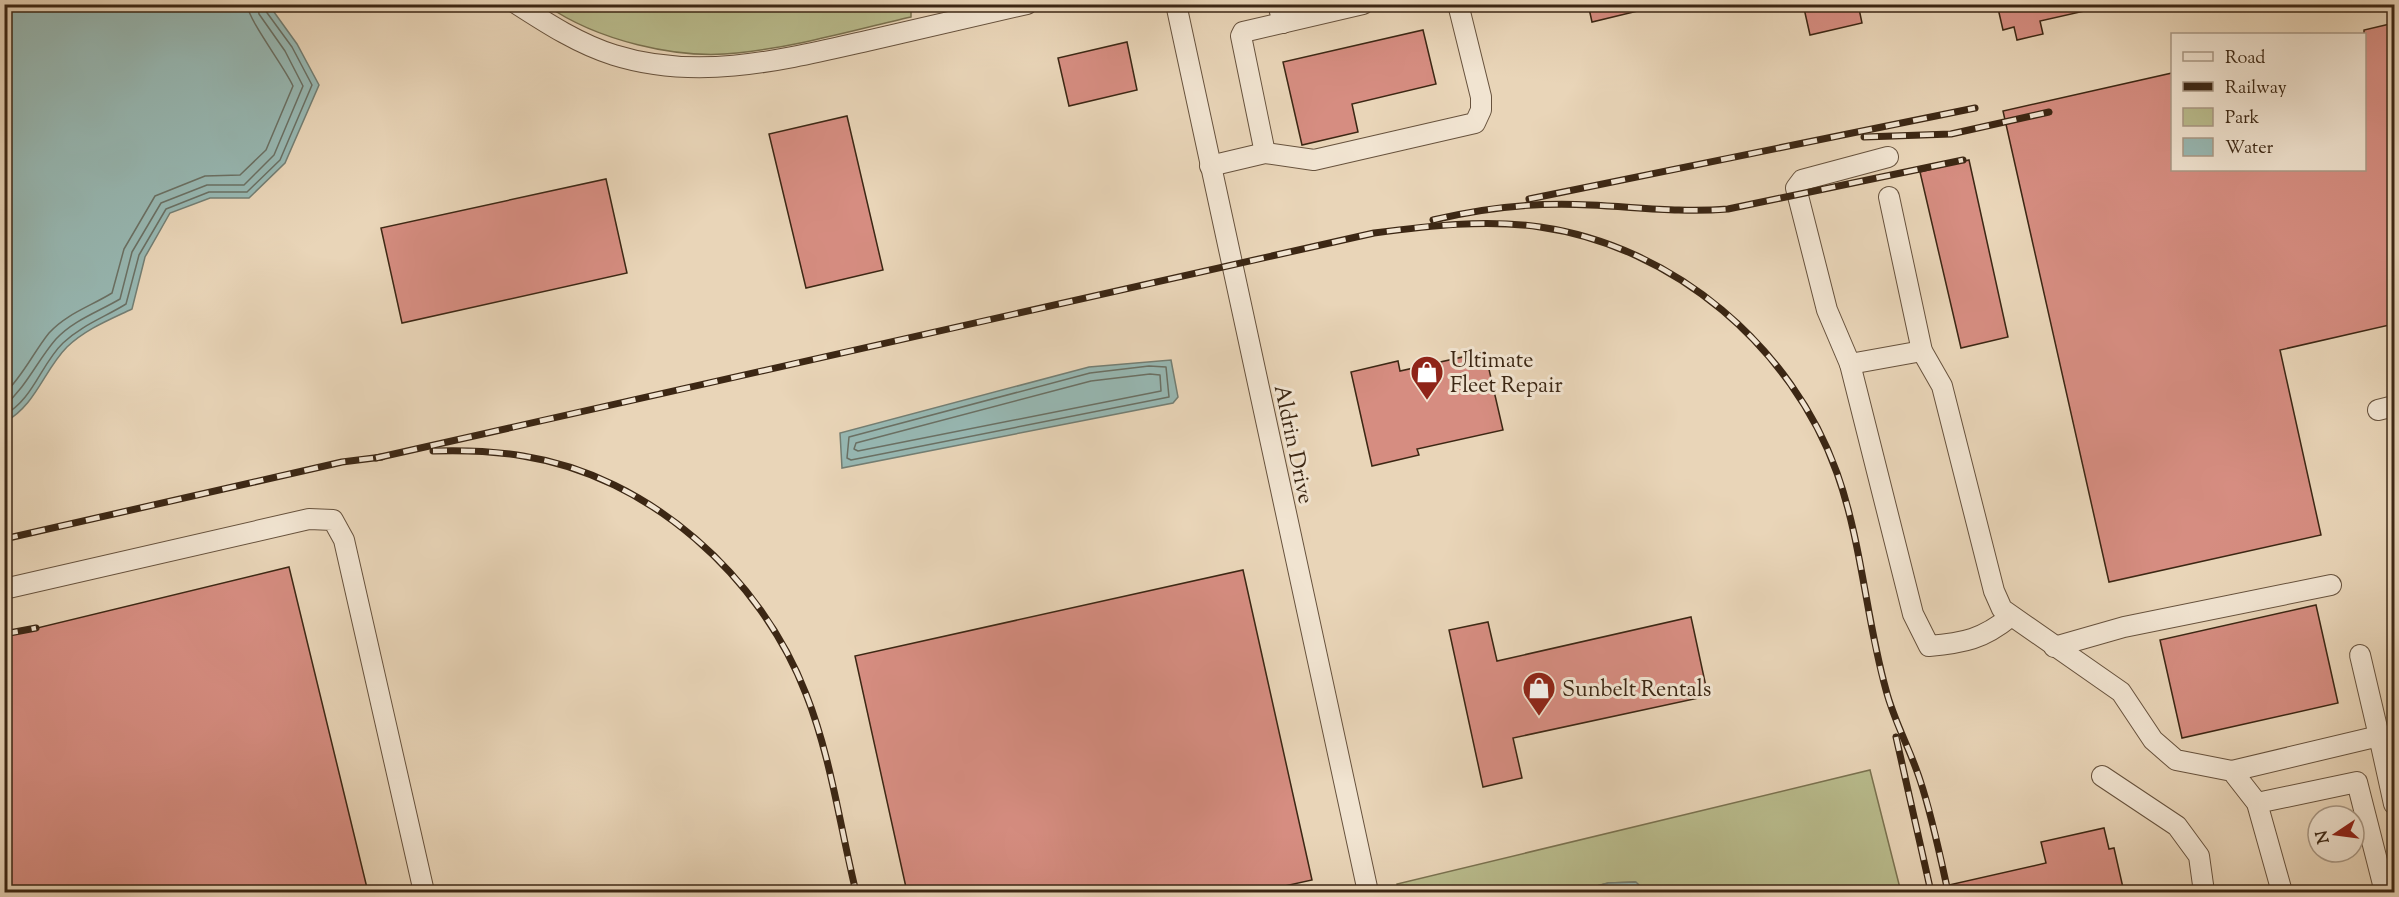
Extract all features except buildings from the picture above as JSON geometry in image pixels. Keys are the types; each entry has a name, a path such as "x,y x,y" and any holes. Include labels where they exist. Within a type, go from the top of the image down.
{"street":[{"path":"517,4 564,34 614,55 664,65 720,68 778,61 1023,5"},
{"name":"Aldrin Drive","path":"1176,4 1368,892"},
{"path":"1266,153 1241,36 1243,32 1280,14 1363,4"},
{"path":"1210,166 1266,153 1314,160 1475,123 1481,110 1481,98 1458,4"},
{"path":"1888,157 1802,180 1796,188 1827,310 1850,364 1913,614 1929,646 1960,643 1989,634 2010,617"},
{"path":"1889,197 1922,351 1942,386 1994,591 2001,609 2121,692 2153,740 2176,760 2232,771 2379,736"},
{"path":"1850,364 1922,351"},
{"path":"4,589 309,519 333,520 344,540 424,892"},
{"path":"2054,647 2124,627 2331,585"},
{"path":"2360,655 2394,804"},
{"path":"2232,771 2257,803 2282,892"},
{"path":"2102,776 2177,826 2199,856 2204,892"},
{"path":"2257,803 2357,782 2385,892"}],"green space":[{"path":"911,4 911,17 781,47 714,54 663,50 638,45 588,28 546,5"},
{"path":"1870,770 1901,892 1646,892 1635,882 1608,883 1574,892 1399,892 1397,884"}],"water":[{"path":"5,4 269,5 297,44 319,85 285,163 249,198 210,198 170,213 145,257 132,309 90,330 67,347 25,406 5,422"},
{"path":"1171,360 1178,397 1173,403 842,468 840,433 1089,367"},
{"path":"1636,882 1646,892 1574,892 1608,883"}],"railway":[{"path":"1529,199 1975,108"},
{"path":"1864,137 1951,134 2049,112"},
{"path":"1433,220 1491,209 1551,204 1676,210 1728,209 1963,160"},
{"path":"376,458 1374,233 1436,226 1498,224 1540,227 1589,238 1637,256 1681,280 1722,310 1759,345 1790,384 1817,427 1837,473 1845,500 1886,690 1924,794 1948,892"},
{"path":"433,451 478,451 523,456 570,467 614,485 656,509 695,539 730,573 761,610 786,651 806,694 829,767 856,892"},
{"path":"4,539 342,462 382,457"},
{"path":"4,634 36,628"},
{"path":"1896,737 1931,892"}],"place":[{"name":"Ultimate Fleet Repair","path":"1427,401"},
{"name":"Sunbelt Rentals","path":"1539,717"}]}
